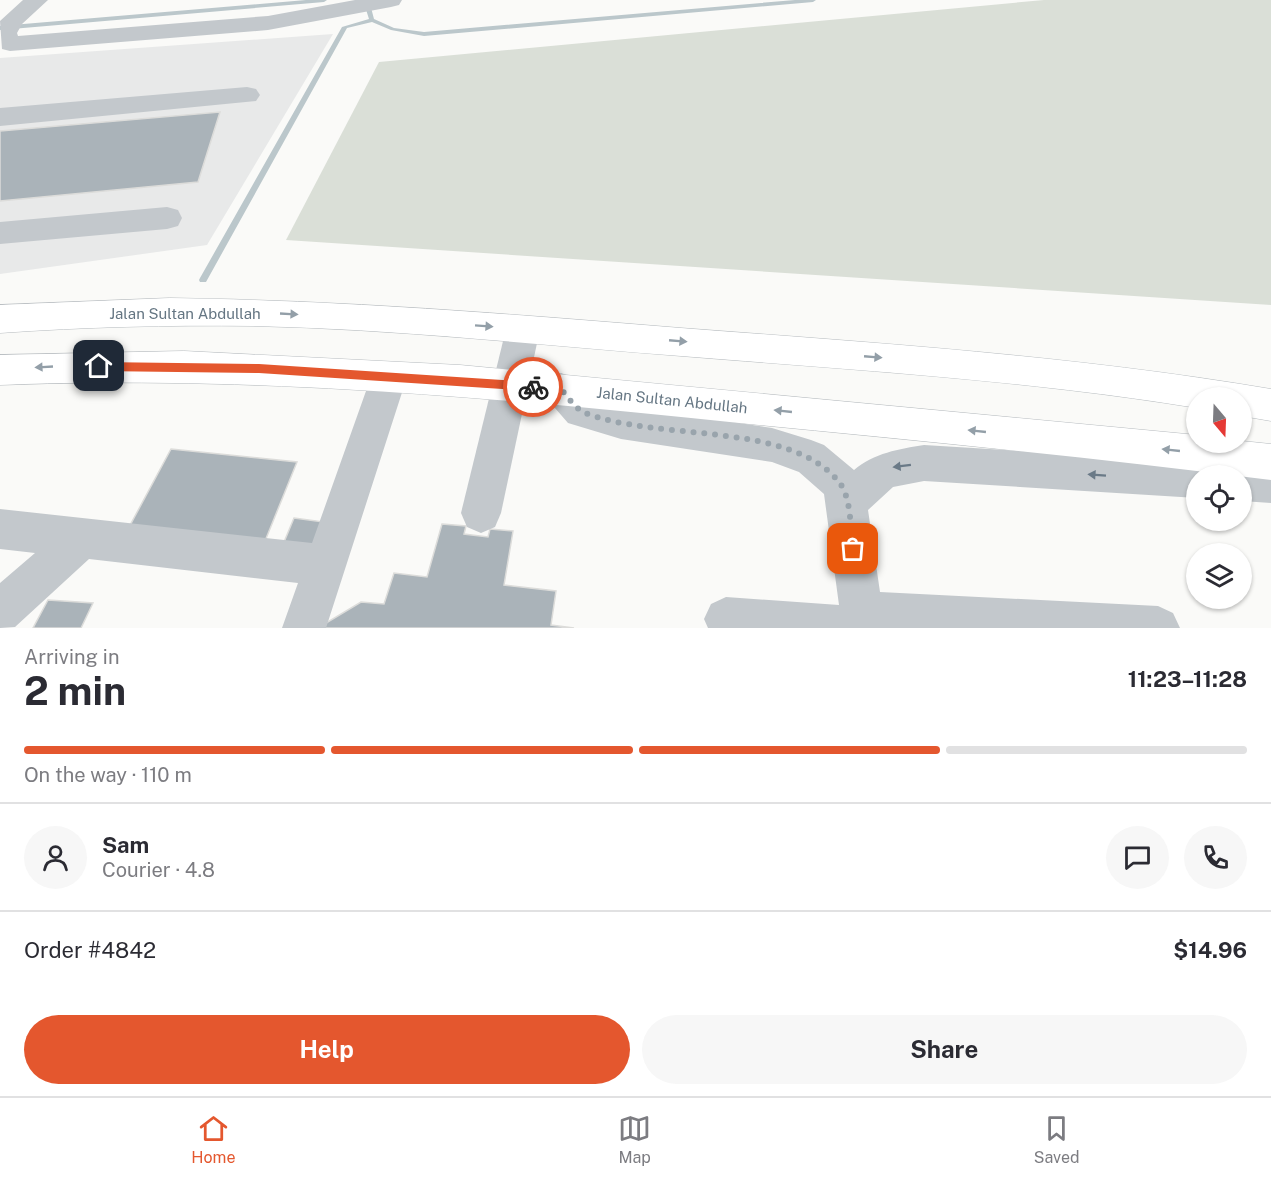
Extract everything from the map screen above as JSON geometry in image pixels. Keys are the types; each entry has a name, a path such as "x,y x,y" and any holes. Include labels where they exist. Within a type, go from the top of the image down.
{"main road":[{"name":"Jalan Sultan Abdullah","path":"0,319 77,313 232,311 523,329 1006,368 1186,392"},
{"name":"Jalan Sultan Abdullah","path":"0,370 160,366 512,385 1271,462"},
{"path":"1252,402 1271,405"}],"street":[{"path":"37,0 9,30 10,44 268,23 391,0"},
{"path":"0,117 246,95"},
{"path":"0,233 167,218"},
{"path":"481,513 523,329"},
{"path":"304,628 389,377"},
{"path":"561,389 581,411 621,422 772,445 811,458 840,483 847,504 861,623"},
{"path":"847,504 870,477 890,467 924,463 1186,479"},
{"path":"1252,483 1271,484"},
{"path":"0,529 325,565"},
{"path":"0,612 82,538"},
{"path":"726,619 1158,628"}],"shaded area":[{"path":"1044,0 1271,0 1271,305 286,240 379,62"},
{"path":"333,34 207,245 0,274 0,58"}],"building":[{"path":"220,112 198,182 0,201 0,131"},
{"path":"171,449 297,462 263,546 127,531"},
{"path":"294,518 324,522 312,551 282,547"},
{"path":"442,524 466,526 464,534 488,537 490,529 513,531 504,585 556,591 551,625 574,628 324,628 326,623 361,602 384,604 394,573 427,577"},
{"path":"48,600 93,603 81,628 33,628"}],"waterway":[{"path":"0,28 324,0"},
{"path":"366,0 372,20"},
{"path":"372,20 393,29 424,34 813,0"},
{"path":"203,280 345,27 372,20"}],"way so far":[{"path":"533,387 561,389 581,411 621,422 772,445 811,458 840,483 847,504 853,549"}],"route":[{"path":"99,366 259,369 533,387"}]}
